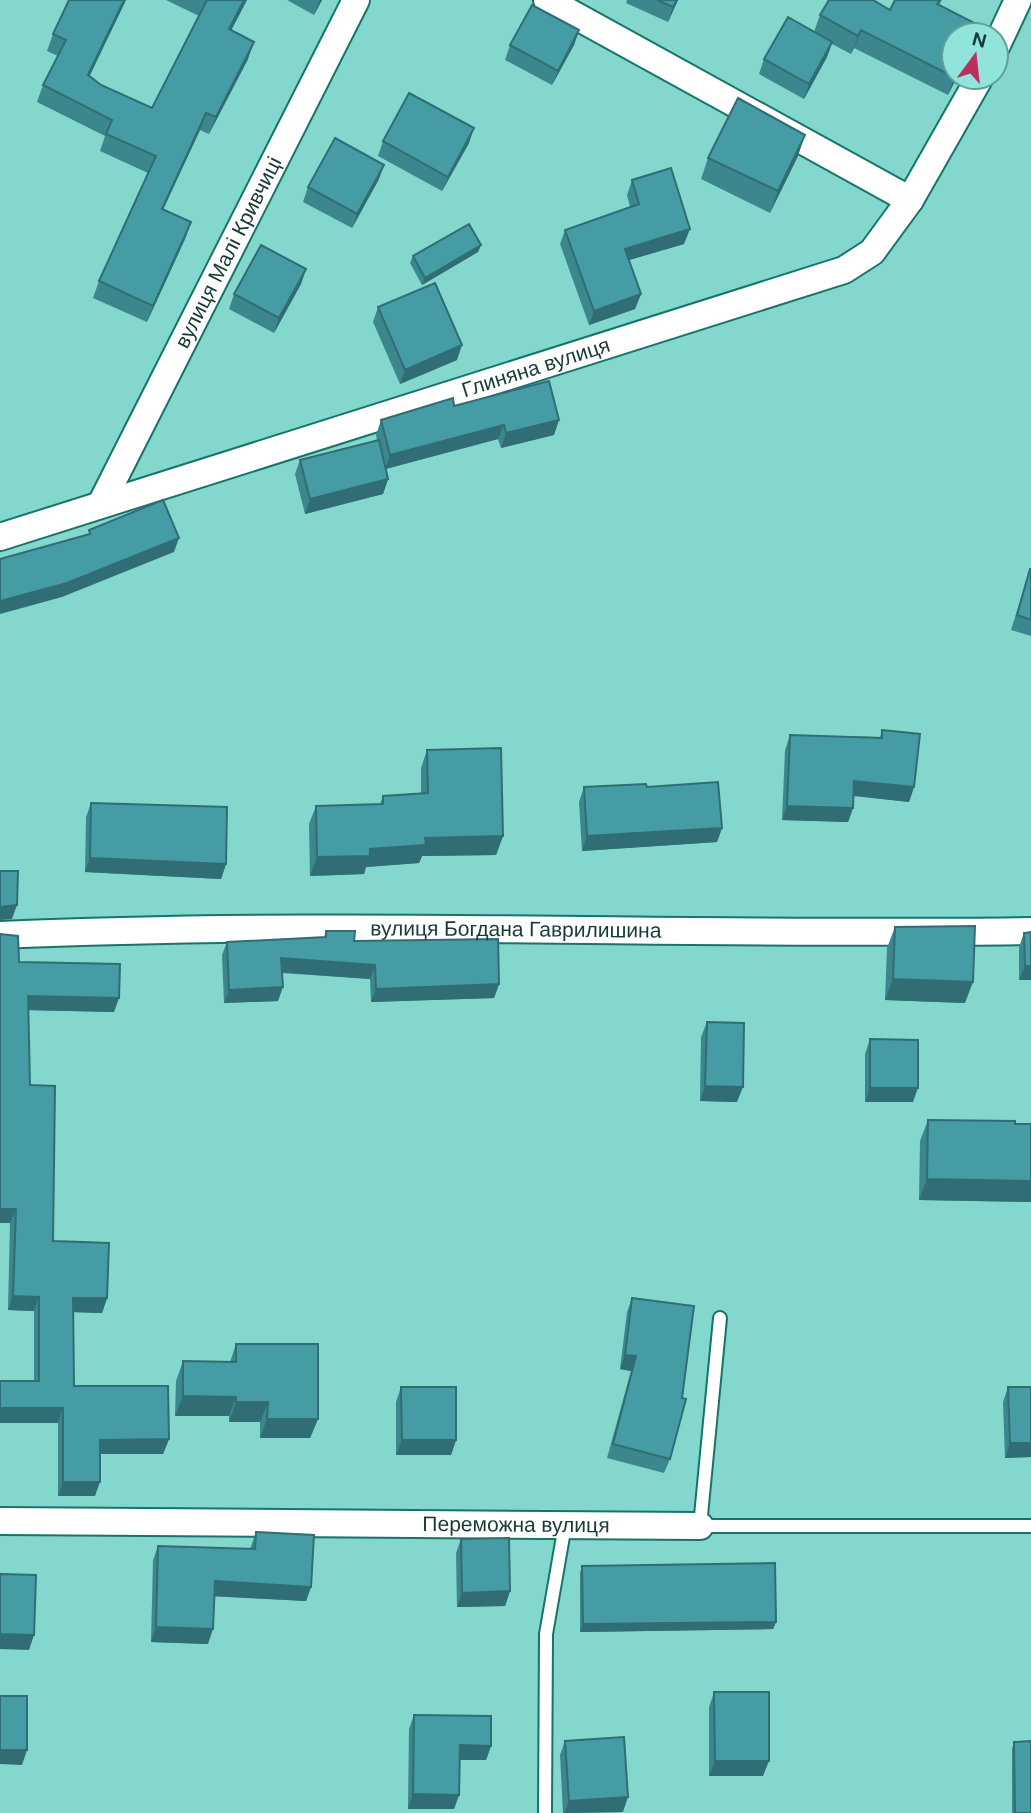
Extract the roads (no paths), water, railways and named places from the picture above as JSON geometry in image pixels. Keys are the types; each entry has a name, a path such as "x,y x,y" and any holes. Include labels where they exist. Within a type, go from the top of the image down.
{"street":[{"name":"вулиця Малі Кривчиці","path":"101,504 356,0"},
{"path":"547,0 910,200"},
{"path":"1008,21 1018,0"},
{"name":"Глиняна вулиця","path":"0,537 844,270 873,252 910,200 972,91"},
{"name":"вулиця Богдана Гаврилишина","path":"0,935 376,927 860,934 1031,931"},
{"name":"Переможна вулиця","path":"0,1521 700,1526"}],"lane":[{"path":"700,1526 720,1318"},
{"path":"545,1813 546,1634 565,1525"},
{"name":"Переможна вулиця","path":"700,1526 1031,1526"}]}
